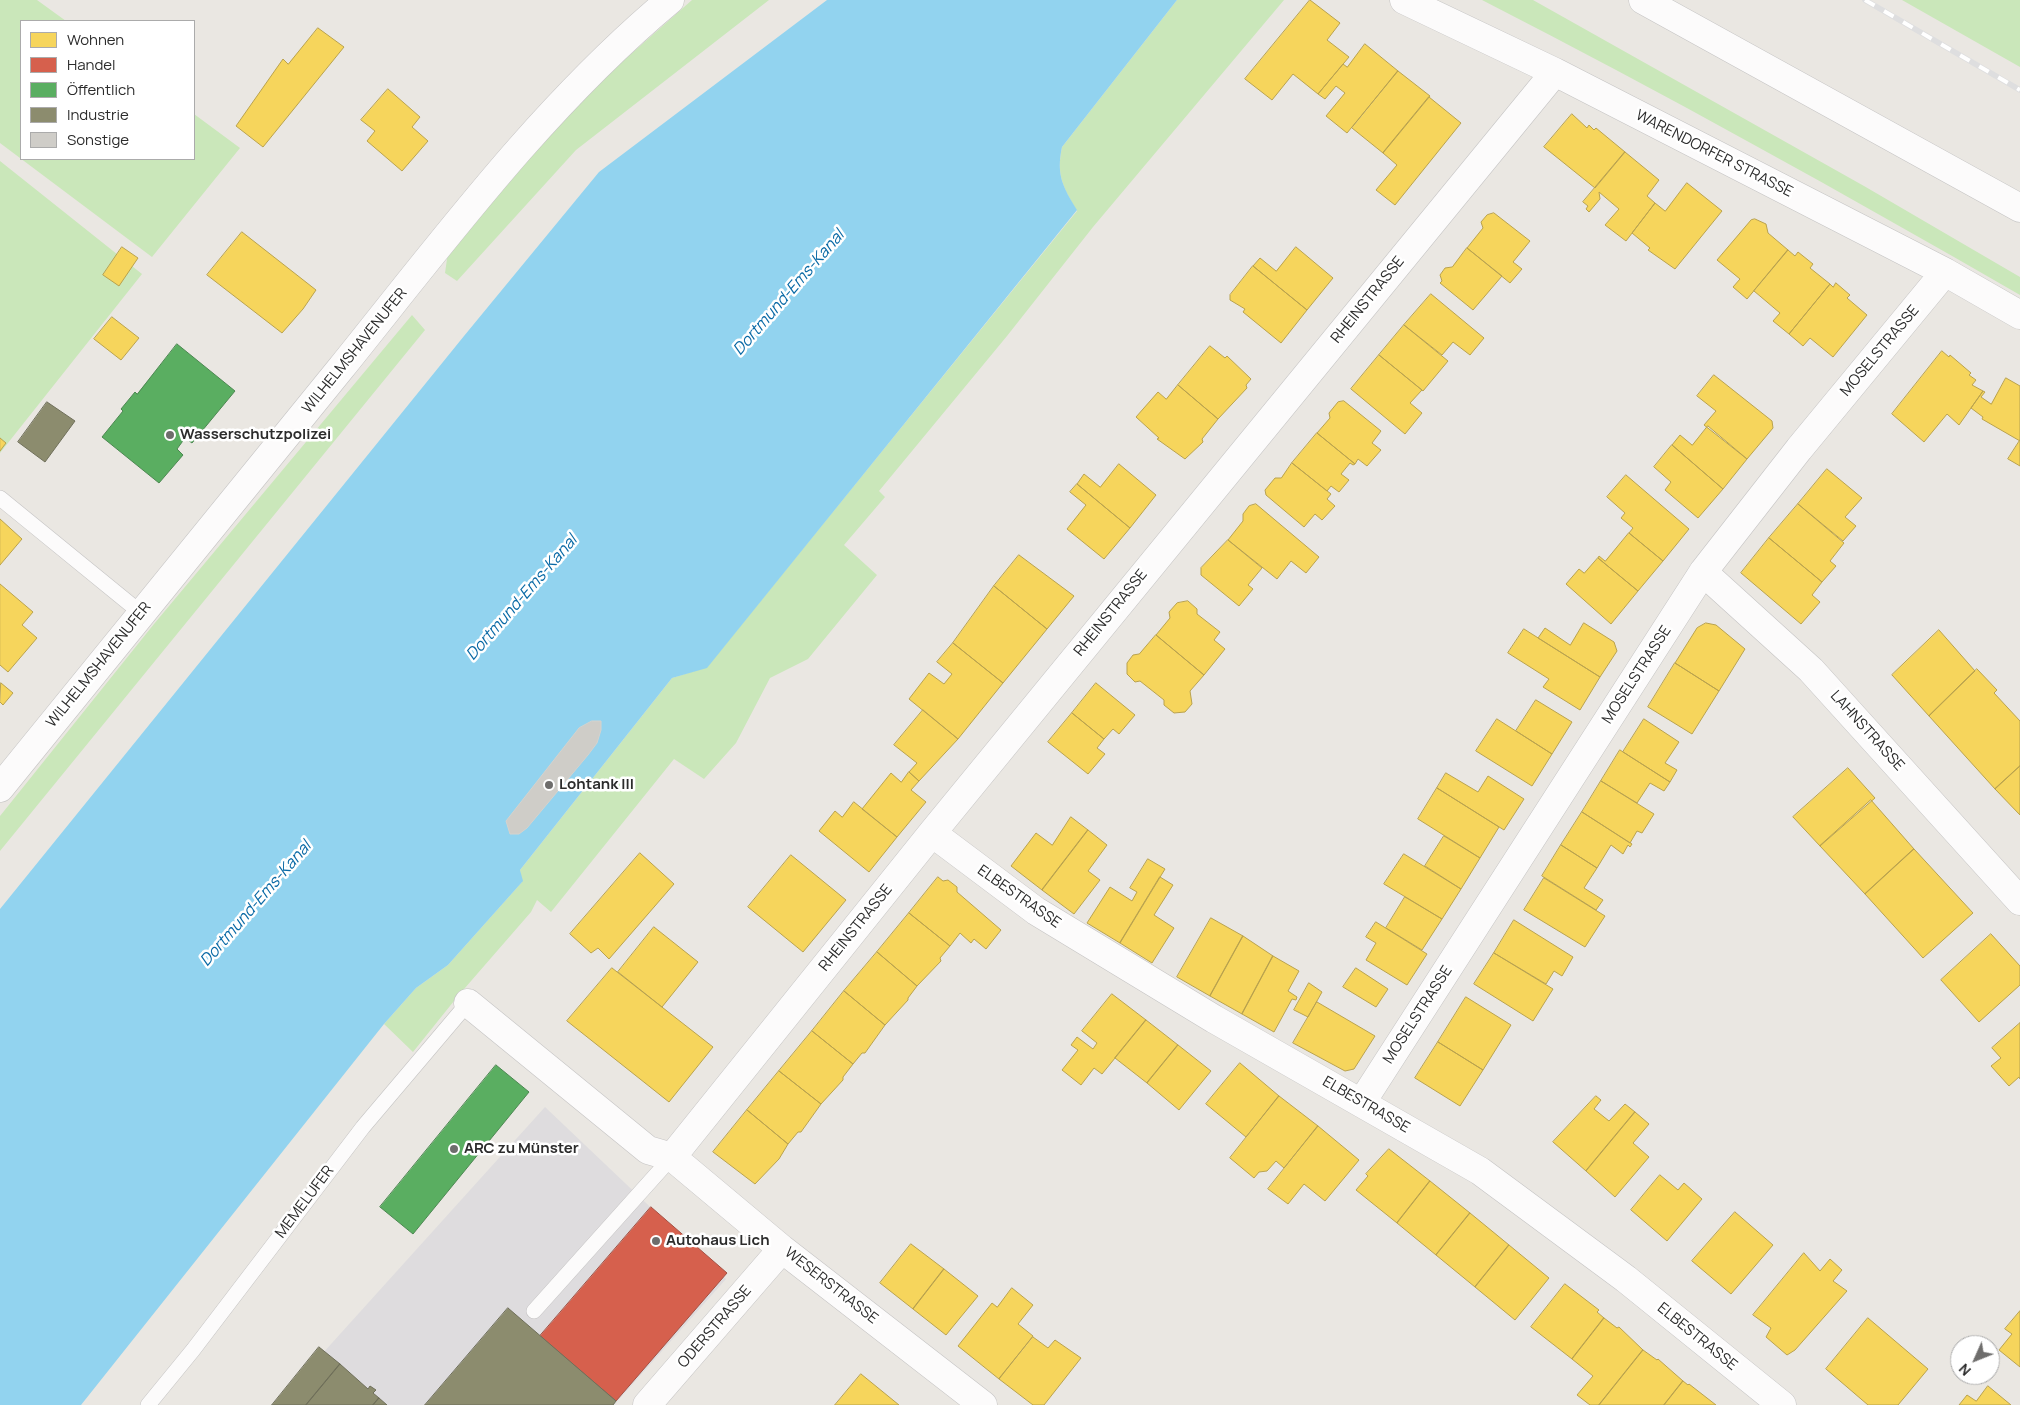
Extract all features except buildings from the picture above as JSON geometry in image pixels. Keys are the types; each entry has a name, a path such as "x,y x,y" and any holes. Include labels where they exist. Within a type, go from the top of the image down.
{"street":[{"name":"WILHELMSHAVENUFER","path":"0,788 422,267 555,108 637,28 670,0"},
{"name":"WARENDORFER STRASSE","path":"1404,0 1555,72 1945,272 2020,315"},
{"path":"1643,0 2020,208"},
{"name":"RHEINSTRASSE","path":"672,1157 932,833 1555,72"},
{"name":"MOSELSTRASSE","path":"1362,1102 1703,572 1799,449 1945,272"},
{"name":"LAHNSTRASSE","path":"1703,572 1811,670 2020,901"},
{"name":"ELBESTRASSE","path":"932,833 1036,911 1214,1019 1480,1171 1626,1279 1782,1405"},
{"name":"WESERSTRASSE","path":"468,1003 648,1150 672,1157 782,1248 980,1404"},
{"name":"ODERSTRASSE","path":"647,1405 782,1248"}],"lane":[{"path":"0,498 141,614"},
{"name":"MEMELUFER","path":"148,1405 194,1350 362,1127 468,1003"},
{"path":"534,1311 672,1157"}],"shaded area":[{"path":"545,1107 726,1279 614,1405 276,1405"}],"green space":[{"path":"0,0 37,0 65,20 20,20 20,158 0,143"},
{"path":"692,0 769,0 576,150 457,281 445,273 448,252 562,115"},
{"path":"1177,0 1284,0 1093,227 1007,336 879,491 885,497 844,545 877,575 808,659 770,678 736,743 704,779 674,759 551,912 537,900 531,912 458,996 413,1052 384,1024 416,988 448,965 522,882 520,870 672,678 707,667 1077,211 1068,195 1060,173 1062,147"},
{"path":"1482,0 1533,0 1864,186 2020,277 2020,295 1753,144"},
{"path":"1902,0 2020,0 2020,67"},
{"path":"195,115 240,148 152,257 22,160 195,160"},
{"path":"0,161 142,274 0,453"},
{"path":"412,315 425,330 0,851 0,816 154,624"}],"water":[{"name":"Dortmund-Ems-Kanal","path":"827,0 1177,0 1062,147 1060,173 1077,210 707,668 672,678 520,870 523,881 448,965 416,988 384,1024 81,1405 0,1405 0,909 599,172"}],"railway":[{"path":"1865,0 2020,90"}],"place":[{"name":"Wasserschutzpolizei","path":"170,435"},
{"name":"Lohtank III","path":"549,785"},
{"name":"ARC zu Münster","path":"454,1149"},
{"name":"Autohaus Lich","path":"656,1241"}]}
